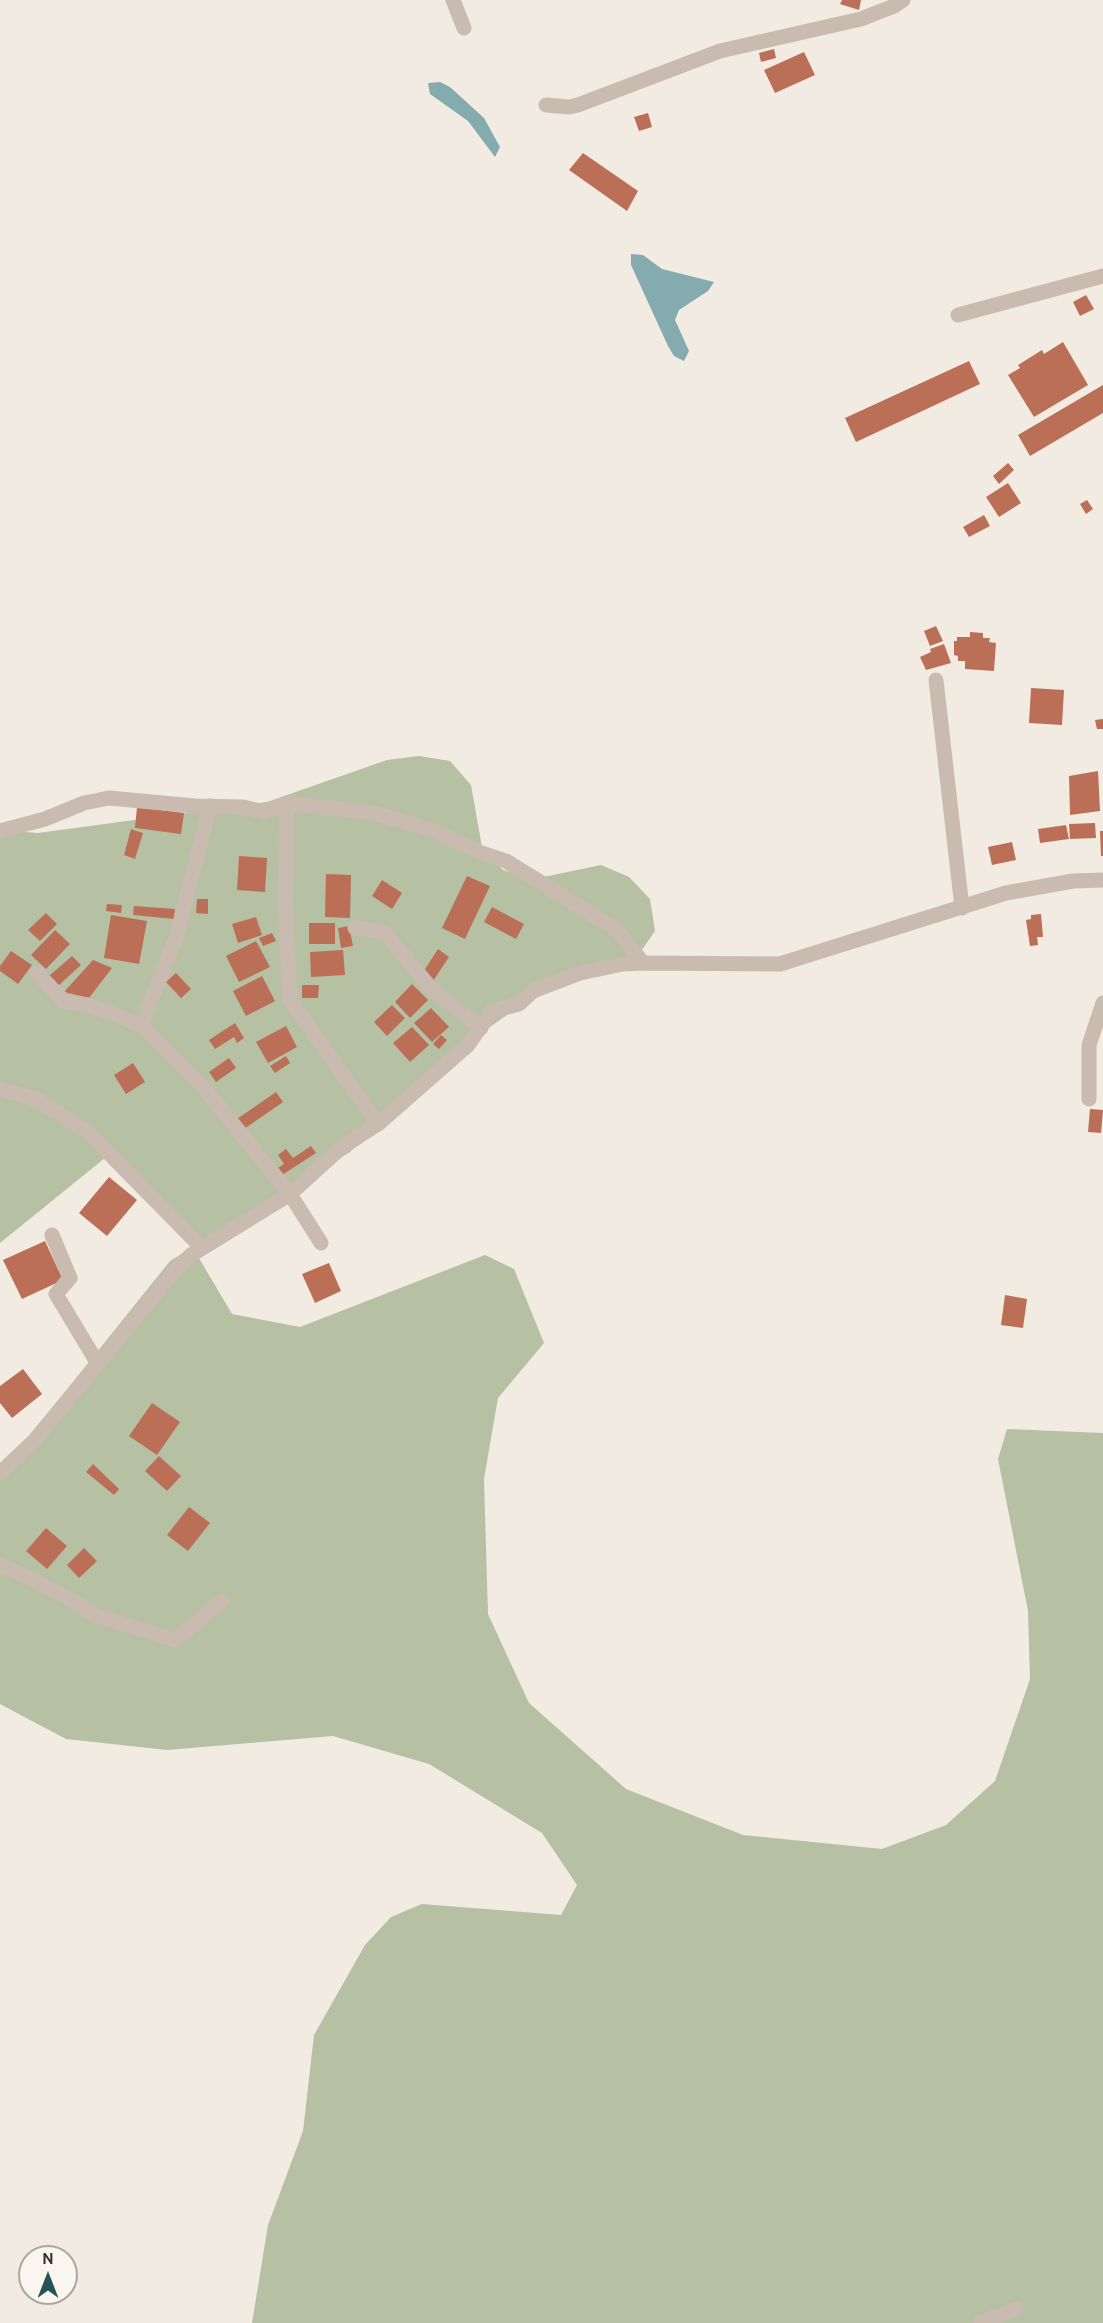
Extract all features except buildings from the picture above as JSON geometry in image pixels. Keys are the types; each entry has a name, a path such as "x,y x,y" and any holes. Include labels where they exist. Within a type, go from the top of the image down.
{"street":[{"path":"453,0 465,28"},
{"path":"546,105 568,107 578,105 720,51 861,19 903,0"},
{"path":"958,315 1103,276"},
{"path":"936,680 962,908"},
{"path":"0,831 45,819 96,799 109,798 170,805 243,807 266,812 287,803 374,813 432,830 476,851 506,861 616,929 643,963"},
{"path":"287,803 285,901 291,1000 378,1124"},
{"path":"141,1025 176,938 210,806"},
{"path":"0,1473 34,1441 176,1269 202,1248 290,1194 342,1147 378,1124 468,1045 492,1011 519,1004 533,991 580,973 623,964 780,964 1006,893 1073,881 1103,880 1103,885"},
{"path":"356,928 384,932 430,987 480,1028"},
{"path":"37,973 65,1002 88,1005 141,1025 203,1088 290,1194 321,1243"},
{"path":"1089,1098 1089,1045 1103,1002"},
{"path":"0,1089 36,1099 88,1132 202,1248"},
{"path":"52,1235 70,1278 56,1294 98,1364"},
{"path":"0,1565 35,1580 98,1616 175,1640 222,1601"},
{"path":"980,2323 1016,2308"}],"green space":[{"path":"419,756 450,761 471,785 482,847 503,870 534,879 601,865 629,877 650,899 655,931 637,957 525,1002 476,1037 350,1152 193,1248 232,1314 300,1327 485,1255 514,1269 544,1343 498,1398 484,1479 488,1614 529,1703 626,1789 743,1835 882,1849 946,1825 995,1781 1030,1679 1028,1611 998,1459 1007,1429 1103,1433 1103,2323 252,2323 268,2225 303,2131 314,2035 365,1945 391,1917 422,1904 561,1915 577,1885 542,1833 429,1764 333,1736 167,1750 66,1739 0,1704 0,1467 20,1448 170,1261 193,1247 105,1158 0,1243 0,830 38,833 267,802 387,760"}],"water":[{"path":"440,82 450,87 484,118 500,147 495,157 468,121 430,94 428,83"},
{"path":"631,254 643,255 662,269 714,282 708,291 679,310 675,320 689,351 684,361 674,356 668,346 631,265"}]}
